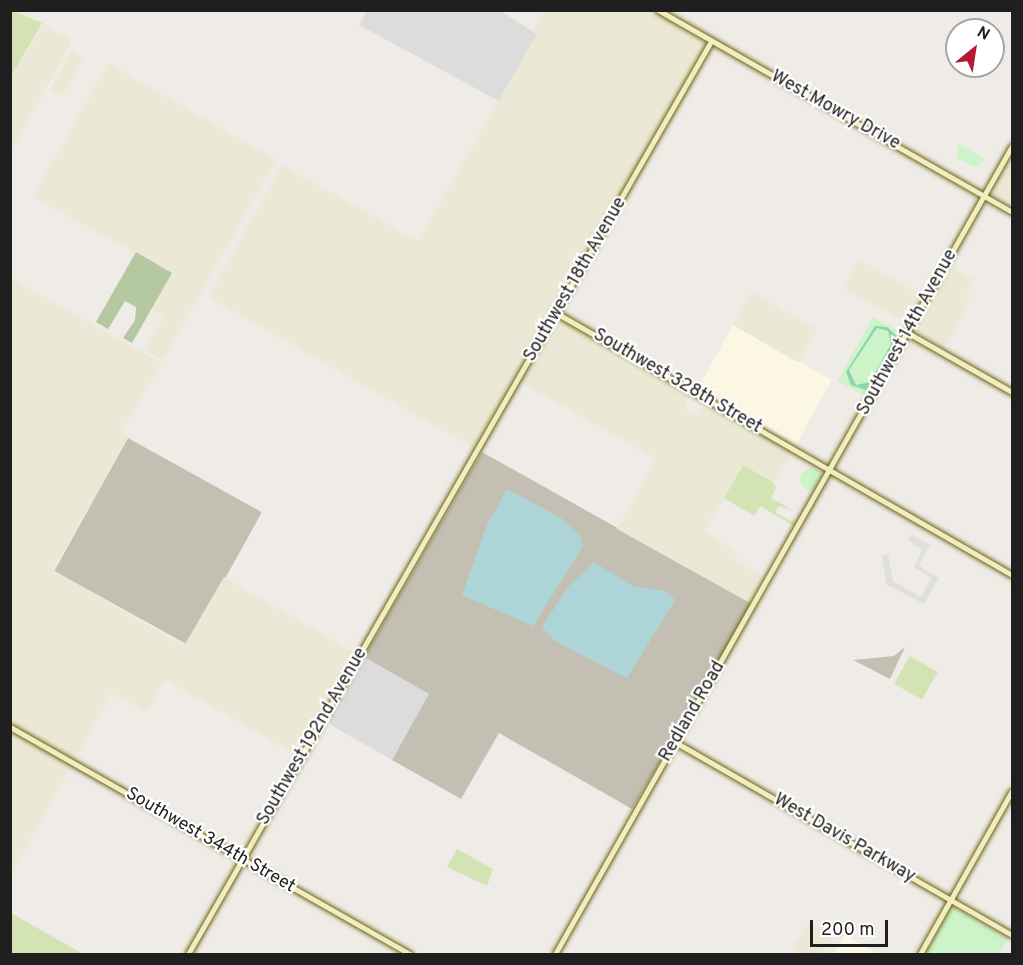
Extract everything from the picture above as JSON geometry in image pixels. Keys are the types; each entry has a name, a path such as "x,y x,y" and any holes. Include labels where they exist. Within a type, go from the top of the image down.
{"street":[{"name":"West Mowry Drive","path":"658,10 1012,212"},
{"name":"Southwest 18th Avenue","path":"440,519 711,41"},
{"name":"Southwest 14th Avenue","path":"831,470 1012,146"},
{"name":"Southwest 328th Street","path":"558,314 1012,573"},
{"path":"908,333 1012,392"},
{"name":"Redland Road","path":"555,954 831,470"},
{"name":"Southwest 192nd Avenue","path":"188,954 440,519"},
{"name":"Southwest 344th Street","path":"10,727 410,954"},
{"name":"West Davis Parkway","path":"675,742 1012,935"},
{"path":"920,954 1012,791"}],"shaded area":[{"path":"499,10 537,34 499,101 359,25 367,11"},
{"path":"545,11 654,11 701,37 706,46 474,448 208,297 282,165 418,241 537,34 533,30"},
{"path":"43,23 72,41 11,152 11,80"},
{"path":"72,51 84,58 62,96 50,89"},
{"path":"108,63 276,160 163,360 145,350 164,317 151,309 172,273 33,197"},
{"path":"1012,155 1012,207 991,194"},
{"path":"859,260 923,295 907,323 843,288"},
{"path":"950,266 974,280 966,295 970,302 944,349 915,329"},
{"path":"10,278 162,363 122,430 128,438 53,570 184,646 224,577 357,654 298,756 166,680 147,712 112,693 74,760 11,724"},
{"path":"752,292 817,330 798,362 733,325"},
{"path":"564,320 691,393 684,409 697,416 707,401 793,451 773,482 743,466 704,531 738,552 734,560 765,577 750,603 617,529 656,459 522,383 555,322"},
{"path":"733,325 832,380 796,444 698,389"},
{"path":"128,438 262,512 188,645 54,571"},
{"path":"482,452 753,604 632,809 499,733 461,799 392,760 429,694 364,657"},
{"path":"911,534 930,545 919,566 939,578 924,604 886,584 882,556 888,554 893,581 921,597 931,578 914,567 922,550 908,540"},
{"path":"905,647 890,679 853,660 894,656"},
{"path":"365,658 430,694 392,760 331,725 329,720"},
{"path":"11,730 72,765 11,875"},
{"path":"808,923 833,937 823,954 801,954 791,949"},
{"path":"845,935 879,954 834,954"}],"green space":[{"path":"10,11 42,23 11,77"},
{"path":"959,144 984,159 980,165 974,167 956,157"},
{"path":"136,252 172,273 132,343 123,338 135,320 136,307 125,301 108,329 96,322"},
{"path":"873,317 902,333 866,397 838,381"},
{"path":"875,326 887,327 898,337 868,391 851,385 846,372","holes":["877,328 888,331 891,344 870,382 856,385 849,370"]},
{"path":"743,465 773,482 776,488 771,498 792,510 779,506 775,512 791,521 798,520 794,526 760,506 754,516 724,498"},
{"path":"811,468 819,471 822,479 819,487 811,490 803,487 800,479 803,471"},
{"path":"910,656 938,672 922,700 894,684"},
{"path":"457,849 493,869 487,886 447,867"},
{"path":"952,906 1008,939 999,954 925,954"},
{"path":"11,913 83,954 11,954"}],"water":[{"path":"507,489 561,518 580,536 583,546 533,626 462,595 487,525"},
{"path":"594,562 632,586 665,591 675,600 627,678 555,641 542,627 569,586"}]}
